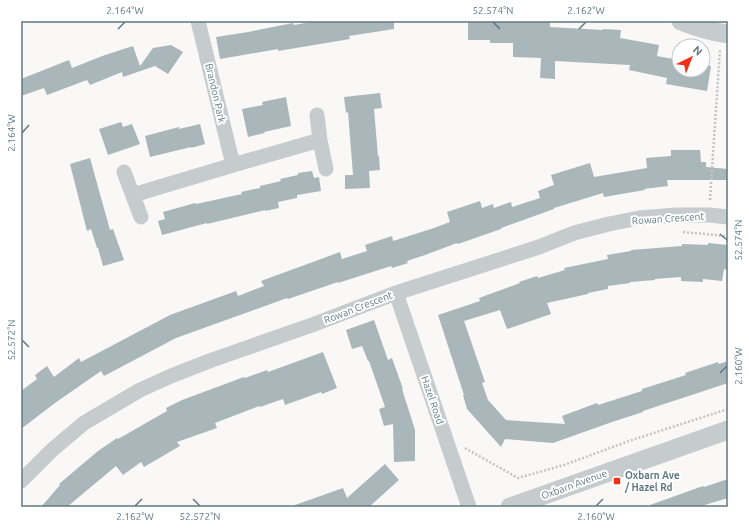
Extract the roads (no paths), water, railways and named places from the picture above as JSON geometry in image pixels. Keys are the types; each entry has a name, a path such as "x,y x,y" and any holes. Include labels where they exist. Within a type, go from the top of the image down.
{"street":[{"name":"Brandon Park","path":"198,21 233,165"},
{"path":"681,21 724,33"},
{"path":"317,115 326,169"},
{"path":"133,195 320,140"},
{"path":"124,172 141,217"},
{"name":"Rowan Crescent","path":"21,481 52,450 84,423 140,390 212,360 312,325 396,293 539,247 574,234 609,224 639,218 676,215 728,216"},
{"name":"Hazel Road","path":"396,293 470,507"},
{"name":"Oxbarn Avenue","path":"510,507 728,430"}],"place":[{"name":"Oxbarn Ave / Hazel Rd","path":"617,481"}]}
